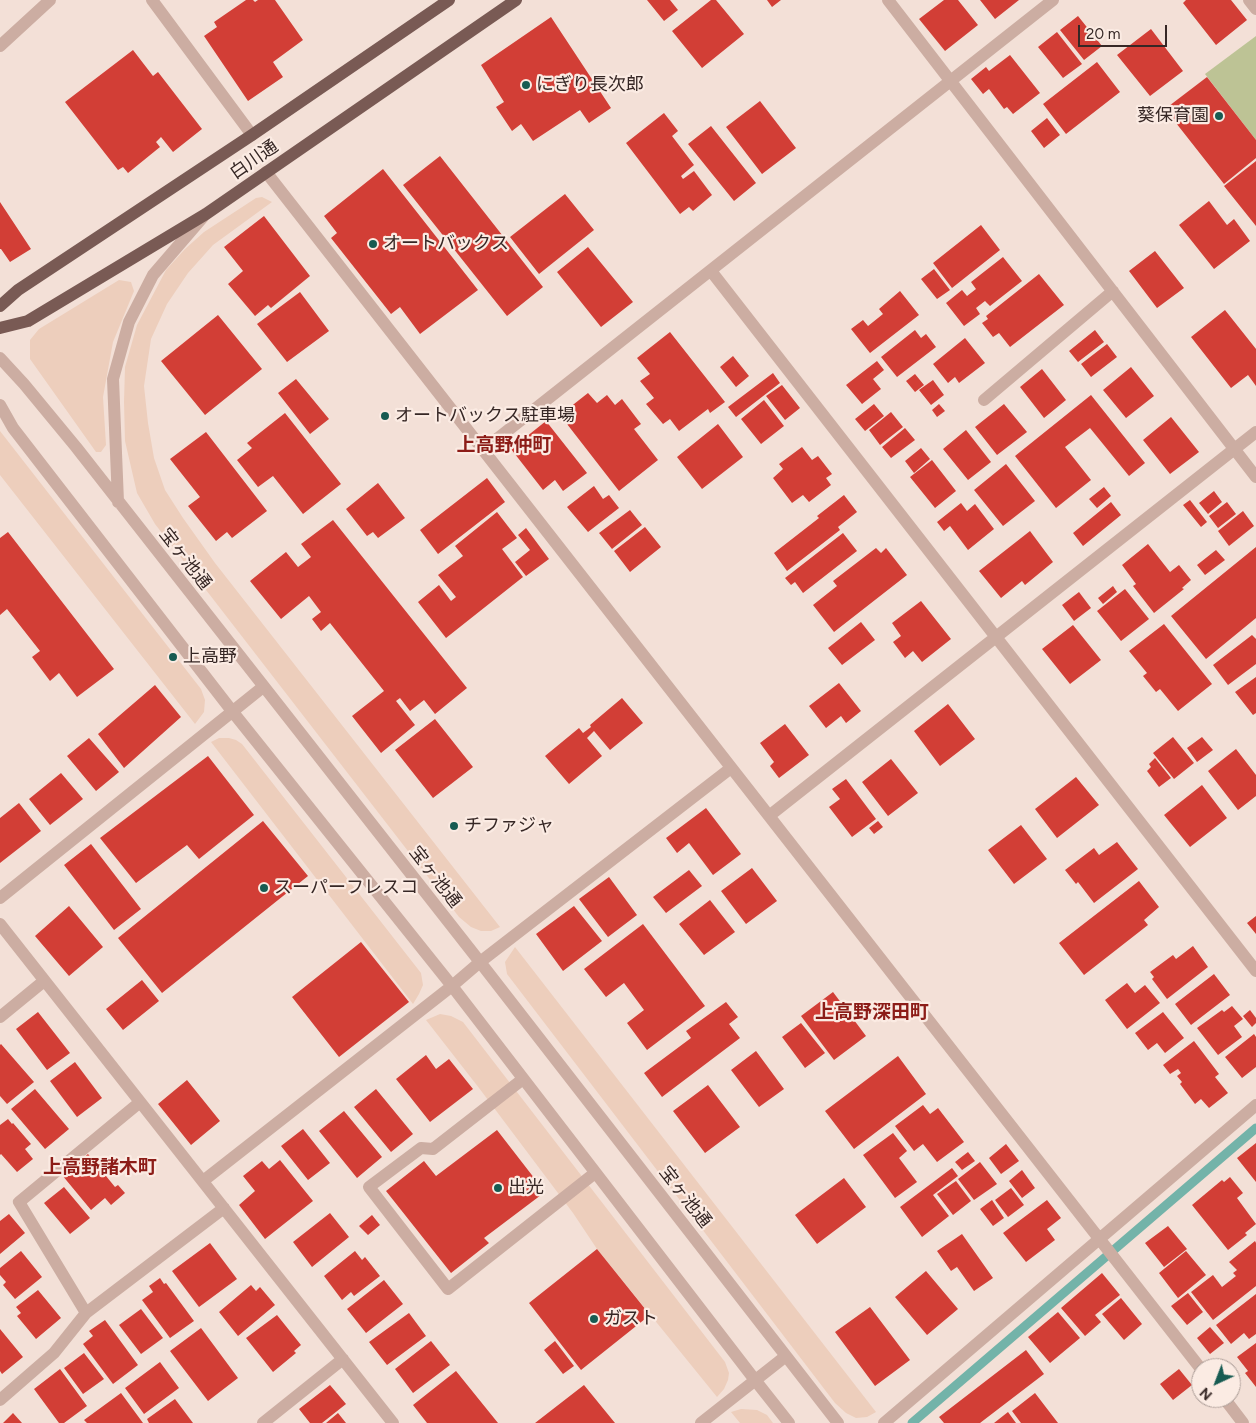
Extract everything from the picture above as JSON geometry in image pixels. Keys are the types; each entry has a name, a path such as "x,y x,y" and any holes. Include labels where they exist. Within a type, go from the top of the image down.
{"main road":[{"name":"白川通","path":"0,306 18,290 252,135 449,0"},
{"name":"白川通","path":"0,328 28,320 206,214 516,0"}],"street":[{"path":"0,46 50,0"},
{"path":"152,0 252,135"},
{"path":"888,0 1256,476"},
{"path":"483,450 1053,0"},
{"path":"1249,0 1256,9"},
{"path":"266,172 1192,1358"},
{"path":"118,502 113,379 129,322 153,275 206,214"},
{"path":"710,271 1256,971"},
{"path":"984,400 1113,291"},
{"name":"宝ヶ池通","path":"0,358 76,447 480,962 838,1423"},
{"path":"0,405 13,428 232,711 452,986 789,1423"},
{"path":"769,816 1256,432"},
{"path":"0,898 263,687"},
{"path":"203,1181 480,962 731,768"},
{"path":"0,924 393,1423"},
{"path":"0,1016 44,981"},
{"path":"523,1079 433,1149 420,1148 369,1187 448,1289 595,1172"},
{"path":"86,1313 19,1202 140,1102"},
{"path":"884,1423 1256,1105"},
{"path":"0,1400 54,1353 86,1313 224,1208"},
{"path":"701,1423 786,1356"},
{"path":"262,1423 343,1359"},
{"path":"1232,1408 1243,1423"}],"green space":[{"path":"1256,36 1256,140 1205,74"}],"shaded area":[{"path":"262,197 272,202 213,245 188,273 167,304 151,339 144,386 154,458 165,490 215,563 500,927 491,931 481,931 471,927 459,917 155,524 137,493 125,441 124,402 125,367 137,325 166,270 185,249 204,232 256,198"},
{"path":"119,280 131,282 134,291 113,342 103,397 106,445 101,452 96,452 30,359 30,340 39,329"},
{"path":"0,431 201,689 205,700 204,712 195,724 0,475"},
{"path":"219,738 229,738 242,744 421,973 423,985 413,1004 211,742"},
{"path":"515,947 876,1412 867,1417 856,1418 846,1413 835,1403 507,974 505,962"},
{"path":"440,1014 451,1016 463,1022 725,1362 729,1373 728,1380 724,1389 717,1397 597,1249 573,1213 426,1020"},
{"path":"741,1409 757,1410 767,1415 773,1423 740,1423 731,1412"}],"building":[{"path":"246,0 253,0 255,2 258,0 275,0 303,40 273,62 283,77 248,101 204,36 217,27 214,22"},
{"path":"647,0 670,0 678,10 664,21"},
{"path":"711,0 716,0 744,34 702,68 672,31"},
{"path":"767,0 781,0 772,7"},
{"path":"944,0 958,0 978,25 945,51 919,19"},
{"path":"980,0 1019,0 995,19"},
{"path":"1186,0 1231,0 1247,20 1216,45 1183,3"},
{"path":"1078,16 1102,46 1084,60 1060,30"},
{"path":"551,17 611,108 589,123 580,110 533,141 521,124 512,131 496,107 504,102 481,65"},
{"path":"1151,29 1183,71 1150,96 1117,55"},
{"path":"1057,32 1082,64 1063,78 1038,47"},
{"path":"133,50 153,76 158,72 202,129 173,152 161,137 156,142 160,147 128,173 123,167 118,170 65,102"},
{"path":"1010,55 1040,93 1013,114 1007,107 1004,109 989,89 983,94 971,79 986,67 989,71"},
{"path":"1097,62 1120,92 1066,134 1043,104"},
{"path":"1207,77 1256,140 1256,158 1224,184 1165,109"},
{"path":"760,101 796,148 762,174 726,127"},
{"path":"664,113 678,131 672,136 694,165 681,176 683,179 694,171 712,195 693,211 689,207 680,214 626,143"},
{"path":"1047,118 1060,135 1044,148 1031,131"},
{"path":"711,126 756,183 734,201 688,144"},
{"path":"440,156 543,287 507,316 403,185"},
{"path":"1256,161 1256,226 1224,186"},
{"path":"383,169 478,290 420,334 400,307 391,314 331,238 337,233 324,216"},
{"path":"565,194 594,230 539,274 510,237"},
{"path":"1209,201 1227,225 1234,219 1250,241 1214,269 1179,225"},
{"path":"0,202 31,249 10,262 0,249"},
{"path":"264,216 310,276 271,308 268,305 255,316 228,284 243,271 224,247"},
{"path":"981,225 1000,250 952,288 933,263"},
{"path":"588,247 633,302 601,327 557,272"},
{"path":"1155,251 1184,288 1157,308 1129,271"},
{"path":"1003,257 1022,281 990,306 985,301 976,308 980,314 964,326 946,303 962,290 967,296 976,289 971,282"},
{"path":"934,269 950,290 937,299 921,279"},
{"path":"1039,274 1064,305 1010,347 999,333 993,337 982,323 988,319 986,316"},
{"path":"900,291 919,315 870,353 851,329 863,320 868,326 883,314 879,309"},
{"path":"300,292 329,331 287,362 257,324"},
{"path":"1225,310 1256,349 1256,386 1248,375 1231,388 1191,337"},
{"path":"218,315 262,369 205,415 161,361"},
{"path":"915,330 921,338 926,334 936,347 897,377 881,357"},
{"path":"1095,330 1104,342 1078,362 1069,351"},
{"path":"670,332 725,402 710,413 708,409 679,431 670,419 663,424 646,404 654,398 640,381 650,374 637,358"},
{"path":"965,338 985,363 959,383 955,377 948,383 933,364"},
{"path":"1107,344 1117,357 1091,377 1081,364"},
{"path":"733,356 749,376 736,387 720,367"},
{"path":"877,361 884,370 873,379 881,389 862,404 846,385"},
{"path":"1131,367 1154,396 1126,418 1103,390"},
{"path":"1042,369 1066,400 1044,418 1020,387"},
{"path":"773,373 780,383 736,417 728,407"},
{"path":"915,374 924,385 915,392 906,381"},
{"path":"296,379 329,419 310,434 278,393"},
{"path":"933,380 944,395 931,405 919,390"},
{"path":"782,385 800,408 785,420 766,396"},
{"path":"588,393 597,403 607,395 615,405 622,399 641,424 634,429 658,460 619,491 560,415"},
{"path":"1091,395 1145,463 1129,476 1090,428 1065,447 1091,480 1056,508 1015,456"},
{"path":"764,400 784,426 761,444 741,419"},
{"path":"874,404 884,416 865,431 855,419"},
{"path":"939,404 945,411 937,417 932,410"},
{"path":"1004,404 1027,432 997,455 975,427"},
{"path":"891,412 903,427 880,445 869,430"},
{"path":"285,413 341,484 303,514 273,476 258,487 237,460 252,448 247,443"},
{"path":"1171,417 1199,452 1170,474 1143,440"},
{"path":"546,421 587,473 563,491 555,480 543,490 511,449"},
{"path":"718,424 743,457 702,489 677,457"},
{"path":"905,428 915,440 891,458 882,447"},
{"path":"966,430 991,462 968,480 943,449"},
{"path":"206,432 267,511 232,538 227,532 216,541 188,506 200,497 170,459"},
{"path":"802,447 812,460 818,456 832,474 826,478 831,485 809,502 803,495 792,503 773,478 783,469 779,464"},
{"path":"921,448 930,459 914,473 905,461"},
{"path":"932,460 956,491 935,508 910,477"},
{"path":"1006,464 1035,501 1003,526 974,490"},
{"path":"487,478 505,502 438,554 420,530"},
{"path":"378,483 405,518 378,538 373,532 367,536 346,509"},
{"path":"594,486 603,499 609,495 619,508 588,532 567,507"},
{"path":"1104,487 1111,496 1097,508 1089,499"},
{"path":"1214,491 1222,502 1208,514 1199,503"},
{"path":"844,495 857,512 838,527 840,530 787,571 774,553 819,518 817,516"},
{"path":"1190,500 1207,522 1201,527 1183,505"},
{"path":"1111,502 1121,515 1083,546 1073,533"},
{"path":"1227,502 1236,514 1218,528 1209,516"},
{"path":"961,503 967,511 975,504 994,529 968,550 950,526 944,531 937,522"},
{"path":"630,510 642,525 612,549 599,533"},
{"path":"1243,511 1254,526 1229,546 1218,531"},
{"path":"497,512 517,538 502,549 523,577 446,638 418,602 439,585 451,601 456,597 438,575 463,556 455,546"},
{"path":"333,520 467,688 435,714 424,700 410,711 400,698 396,701 415,725 381,753 352,716 384,691 330,623 321,631 312,619 321,612 309,596 281,619 250,581 286,552 298,567 311,557 301,544"},
{"path":"645,527 661,547 630,572 614,551"},
{"path":"526,528 549,559 526,576 515,562 530,550 518,535"},
{"path":"1030,531 1053,562 1025,585 1022,581 1001,598 979,571"},
{"path":"8,532 114,669 77,697 59,673 50,681 32,657 40,651 7,609 0,615 0,538"},
{"path":"843,533 857,551 803,593 795,582 791,585 785,578"},
{"path":"1148,544 1170,572 1179,565 1191,580 1182,588 1184,589 1154,613 1133,586 1136,584 1122,565"},
{"path":"1256,547 1256,618 1206,659 1171,616"},
{"path":"876,548 881,553 886,548 907,575 834,632 813,605 837,586 833,581"},
{"path":"1216,550 1225,560 1205,575 1197,565"},
{"path":"1113,586 1117,592 1103,604 1098,598"},
{"path":"1125,589 1149,619 1121,641 1097,611"},
{"path":"1079,592 1091,608 1074,621 1062,605"},
{"path":"921,601 951,639 922,662 913,651 905,658 893,642 901,636 892,623"},
{"path":"861,622 875,640 842,665 828,648"},
{"path":"1164,624 1212,684 1178,711 1160,689 1156,692 1143,676 1147,673 1129,651"},
{"path":"1073,625 1101,660 1070,684 1042,649"},
{"path":"1252,635 1256,639 1256,664 1228,685 1213,665"},
{"path":"1256,677 1256,713 1253,715 1235,692"},
{"path":"839,683 861,711 846,723 841,716 826,728 809,706"},
{"path":"155,685 181,717 124,768 98,734"},
{"path":"622,698 643,723 610,750 594,731 587,738 602,756 569,784 545,756 579,728 583,733 591,727 590,725"},
{"path":"948,704 975,739 940,766 914,731"},
{"path":"435,719 473,767 433,798 395,750"},
{"path":"785,724 809,755 779,778 770,766 774,762 760,743"},
{"path":"1173,737 1194,763 1174,779 1153,753"},
{"path":"1202,737 1213,750 1197,762 1187,748"},
{"path":"89,738 119,772 96,791 67,756"},
{"path":"1236,749 1256,775 1256,796 1238,810 1208,771"},
{"path":"208,756 254,815 199,859 187,845 136,883 100,838"},
{"path":"1155,758 1171,778 1159,787 1147,771 1151,767 1149,764"},
{"path":"891,759 918,793 888,816 862,782"},
{"path":"61,773 83,799 50,825 29,799"},
{"path":"1076,777 1099,805 1057,838 1035,809"},
{"path":"846,779 876,819 852,837 829,807 840,799 832,789"},
{"path":"1202,785 1227,818 1190,847 1164,815"},
{"path":"19,803 41,831 0,863 0,818"},
{"path":"706,808 741,854 713,875 689,843 677,853 666,838"},
{"path":"263,821 308,876 162,993 118,938"},
{"path":"878,821 883,827 874,834 869,828"},
{"path":"1021,825 1047,859 1014,884 988,850"},
{"path":"1117,842 1138,869 1094,903 1078,882 1076,884 1065,870 1094,848 1099,855"},
{"path":"91,844 141,909 114,930 64,865"},
{"path":"752,868 777,901 746,924 721,891"},
{"path":"689,870 702,886 666,913 653,897"},
{"path":"609,877 637,915 608,937 579,899"},
{"path":"1139,881 1159,907 1144,920 1148,925 1084,975 1059,943"},
{"path":"710,900 735,932 704,955 679,924"},
{"path":"69,906 103,947 69,976 35,936"},
{"path":"574,906 602,941 563,971 536,934"},
{"path":"1256,916 1256,934 1247,923"},
{"path":"643,924 705,1006 647,1050 627,1023 644,1010 624,983 606,997 584,969"},
{"path":"361,942 409,1002 339,1057 292,997"},
{"path":"1193,946 1208,967 1167,999 1152,979 1154,977 1150,972 1173,955 1176,959"},
{"path":"1214,974 1230,995 1191,1025 1175,1004"},
{"path":"142,980 159,1001 123,1030 106,1009"},
{"path":"1127,983 1135,993 1145,985 1160,1003 1127,1029 1105,1000"},
{"path":"833,992 866,1036 834,1060 801,1016"},
{"path":"726,1002 738,1017 729,1024 740,1038 662,1097 644,1073 691,1038 686,1031"},
{"path":"1232,1006 1243,1019 1234,1026 1242,1037 1218,1055 1197,1028 1222,1010 1224,1012"},
{"path":"1250,1010 1256,1018 1256,1023 1252,1027 1243,1016"},
{"path":"38,1012 70,1053 47,1070 16,1029"},
{"path":"1163,1012 1184,1038 1165,1053 1157,1043 1148,1050 1135,1033"},
{"path":"801,1023 825,1053 805,1068 782,1037"},
{"path":"1254,1034 1256,1037 1256,1067 1242,1078 1225,1057"},
{"path":"1194,1041 1219,1074 1215,1077 1228,1093 1209,1108 1201,1099 1195,1104 1180,1084 1182,1082 1177,1076 1181,1073 1178,1069 1170,1074 1163,1065"},
{"path":"1,1044 34,1082 7,1104 0,1096"},
{"path":"756,1051 784,1089 759,1107 731,1070"},
{"path":"426,1055 436,1069 449,1059 473,1089 430,1122 396,1079"},
{"path":"898,1056 926,1094 854,1149 825,1111"},
{"path":"75,1062 102,1098 77,1117 50,1081"},
{"path":"187,1080 220,1121 191,1145 158,1104"},
{"path":"708,1085 740,1127 705,1153 673,1111"},
{"path":"35,1089 69,1129 45,1149 11,1109"},
{"path":"376,1089 413,1134 391,1152 354,1107"},
{"path":"923,1105 930,1114 938,1108 964,1142 937,1162 923,1144 914,1151 895,1126"},
{"path":"344,1111 382,1157 357,1178 319,1131"},
{"path":"8,1119 31,1144 25,1149 33,1159 17,1172 0,1155 0,1125"},
{"path":"303,1129 330,1163 308,1180 281,1146"},
{"path":"497,1130 545,1192 484,1238 489,1243 451,1273 386,1191 424,1161 436,1176"},
{"path":"893,1133 907,1151 899,1158 917,1182 895,1198 863,1155"},
{"path":"1256,1143 1256,1182 1237,1158"},
{"path":"1006,1144 1019,1161 1001,1174 989,1158"},
{"path":"968,1152 975,1161 962,1170 955,1162"},
{"path":"88,1154 115,1187 118,1185 125,1193 111,1205 105,1198 91,1210 62,1175"},
{"path":"280,1160 313,1201 265,1239 239,1205 255,1191 243,1176 262,1161 269,1169"},
{"path":"980,1162 997,1184 974,1200 958,1179"},
{"path":"952,1168 958,1176 933,1195 949,1216 922,1237 900,1207"},
{"path":"1022,1170 1035,1188 1022,1198 1009,1181"},
{"path":"1230,1177 1243,1193 1237,1198 1256,1224 1245,1233 1247,1235 1228,1250 1192,1205 1222,1180 1224,1182"},
{"path":"844,1178 866,1207 817,1244 795,1215"},
{"path":"956,1181 971,1201 953,1215 937,1194"},
{"path":"64,1187 90,1218 70,1234 44,1203"},
{"path":"1011,1188 1024,1205 1008,1217 995,1200"},
{"path":"992,1200 1004,1218 993,1226 980,1209"},
{"path":"1047,1200 1061,1218 1047,1229 1055,1240 1026,1262 1003,1233"},
{"path":"330,1213 349,1237 312,1267 293,1242"},
{"path":"9,1214 25,1233 0,1254 0,1221"},
{"path":"372,1215 380,1225 368,1235 359,1226"},
{"path":"1168,1226 1187,1249 1164,1267 1145,1243"},
{"path":"962,1234 993,1278 974,1291 957,1267 951,1271 937,1251"},
{"path":"1255,1241 1256,1286 1213,1320 1191,1292 1213,1275 1222,1287 1236,1276 1233,1273 1237,1270 1229,1262"},
{"path":"210,1243 237,1279 199,1307 172,1271"},
{"path":"597,1249 650,1315 581,1370 529,1303"},
{"path":"21,1251 42,1277 15,1299 3,1285 6,1282 0,1275 0,1268"},
{"path":"355,1251 362,1260 365,1257 380,1276 354,1296 351,1292 342,1300 324,1276"},
{"path":"1186,1251 1206,1275 1178,1298 1159,1273"},
{"path":"926,1271 958,1309 927,1335 895,1297"},
{"path":"1102,1273 1120,1295 1095,1315 1101,1322 1085,1336 1061,1308"},
{"path":"160,1278 164,1284 166,1283 194,1321 170,1338 142,1300 153,1292 149,1286"},
{"path":"384,1280 403,1304 366,1333 347,1309"},
{"path":"251,1285 256,1291 260,1287 275,1305 238,1336 219,1312"},
{"path":"38,1290 61,1318 36,1339 17,1316 21,1313 16,1307"},
{"path":"1188,1293 1203,1312 1187,1325 1171,1306"},
{"path":"1256,1294 1256,1334 1249,1339 1244,1333 1231,1344 1216,1325"},
{"path":"1121,1298 1142,1324 1124,1340 1102,1314"},
{"path":"870,1307 910,1360 875,1386 835,1332"},
{"path":"141,1309 163,1338 141,1354 119,1325"},
{"path":"1058,1312 1080,1338 1050,1363 1028,1337"},
{"path":"409,1313 426,1336 387,1365 369,1342"},
{"path":"277,1315 301,1345 294,1351 296,1353 273,1372 246,1338"},
{"path":"105,1320 138,1365 113,1384 83,1344 93,1336 89,1331"},
{"path":"1210,1327 1224,1343 1210,1354 1197,1338"},
{"path":"201,1328 238,1378 208,1401 170,1351"},
{"path":"0,1329 23,1357 2,1374 0,1371"},
{"path":"431,1341 450,1365 413,1393 395,1369"},
{"path":"555,1341 574,1366 563,1374 544,1350"},
{"path":"1256,1343 1256,1387 1245,1373 1248,1371 1241,1362 1241,1358 1237,1357"},
{"path":"1026,1350 1044,1374 980,1423 944,1423 939,1417"},
{"path":"84,1353 104,1379 83,1394 64,1368"},
{"path":"160,1362 179,1388 144,1414 125,1388"},
{"path":"60,1369 87,1406 64,1423 59,1423 34,1389"},
{"path":"1179,1369 1191,1386 1173,1400 1160,1384"},
{"path":"456,1371 498,1423 427,1423 413,1405"},
{"path":"330,1385 346,1404 322,1423 310,1423 299,1409"},
{"path":"584,1385 615,1423 535,1423"},
{"path":"121,1393 143,1423 87,1423 84,1420"},
{"path":"1035,1393 1058,1423 1021,1423 1012,1411"},
{"path":"175,1399 193,1423 149,1423 147,1419"},
{"path":"1008,1412 1016,1423 994,1423"},
{"path":"13,1413 22,1423 3,1423"},
{"path":"338,1413 346,1423 326,1423"}],"waterway":[{"path":"912,1423 1256,1128"}],"place":[{"name":"にぎり長次郎","path":"526,85"},
{"name":"葵保育園","path":"1219,116"},
{"name":"オートバックス","path":"373,244"},
{"name":"オートバックス駐車場","path":"385,416"},
{"name":"上高野","path":"173,657"},
{"name":"チファジャ","path":"454,826"},
{"name":"スーパーフレスコ","path":"264,888"},
{"name":"出光","path":"498,1188"},
{"name":"ガスト","path":"594,1319"}],"district":[{"name":"上高野仲町","path":"504,445"},
{"name":"上高野深田町","path":"872,1012"},
{"name":"上高野諸木町","path":"100,1167"}]}
